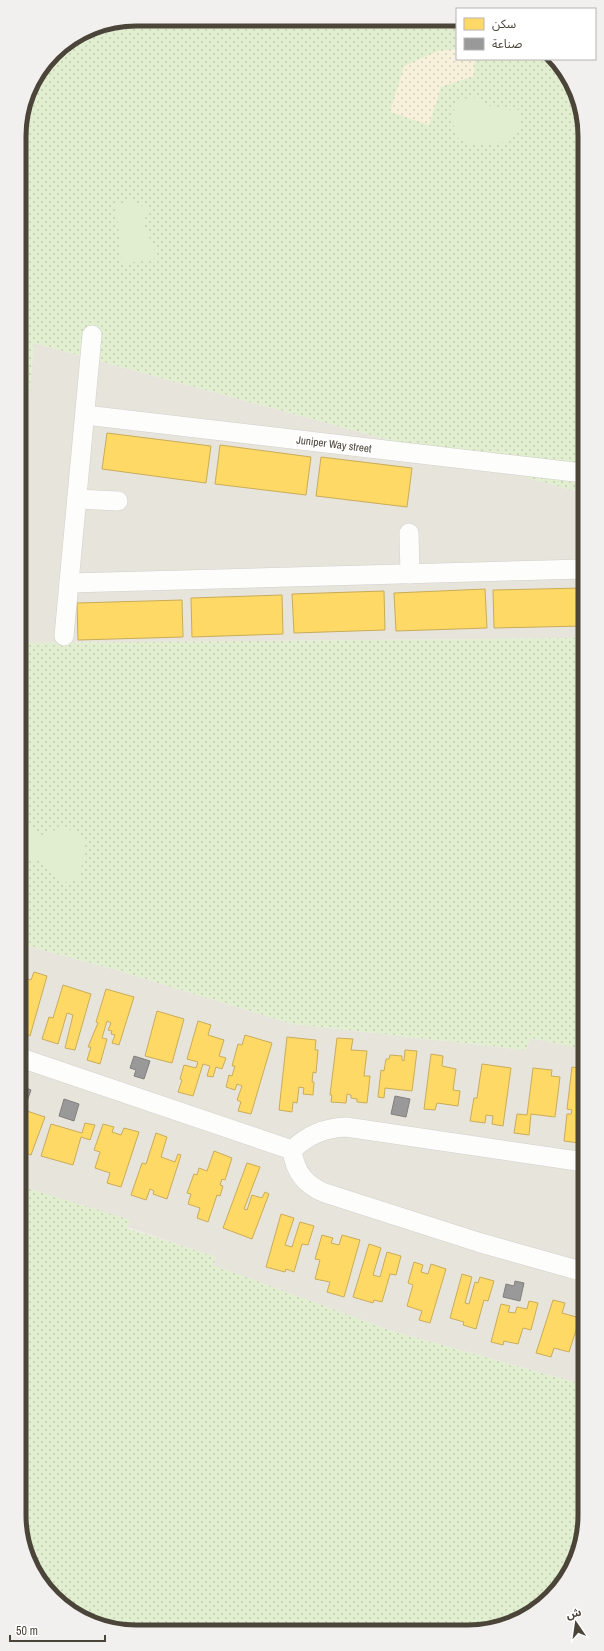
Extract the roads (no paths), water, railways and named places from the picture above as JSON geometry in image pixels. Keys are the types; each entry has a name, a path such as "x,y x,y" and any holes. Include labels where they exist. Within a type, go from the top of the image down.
{"street":[{"path":"64,636 92,335"},
{"name":"Juniper Way street","path":"85,415 578,472"},
{"path":"77,499 118,501"},
{"path":"409,533 410,574"},
{"path":"69,583 578,569"},
{"path":"26,1060 292,1150"},
{"path":"292,1150 311,1135 322,1130 346,1127 578,1161"},
{"path":"292,1150 296,1169 301,1177 308,1184 325,1193 481,1243 578,1270"}]}
